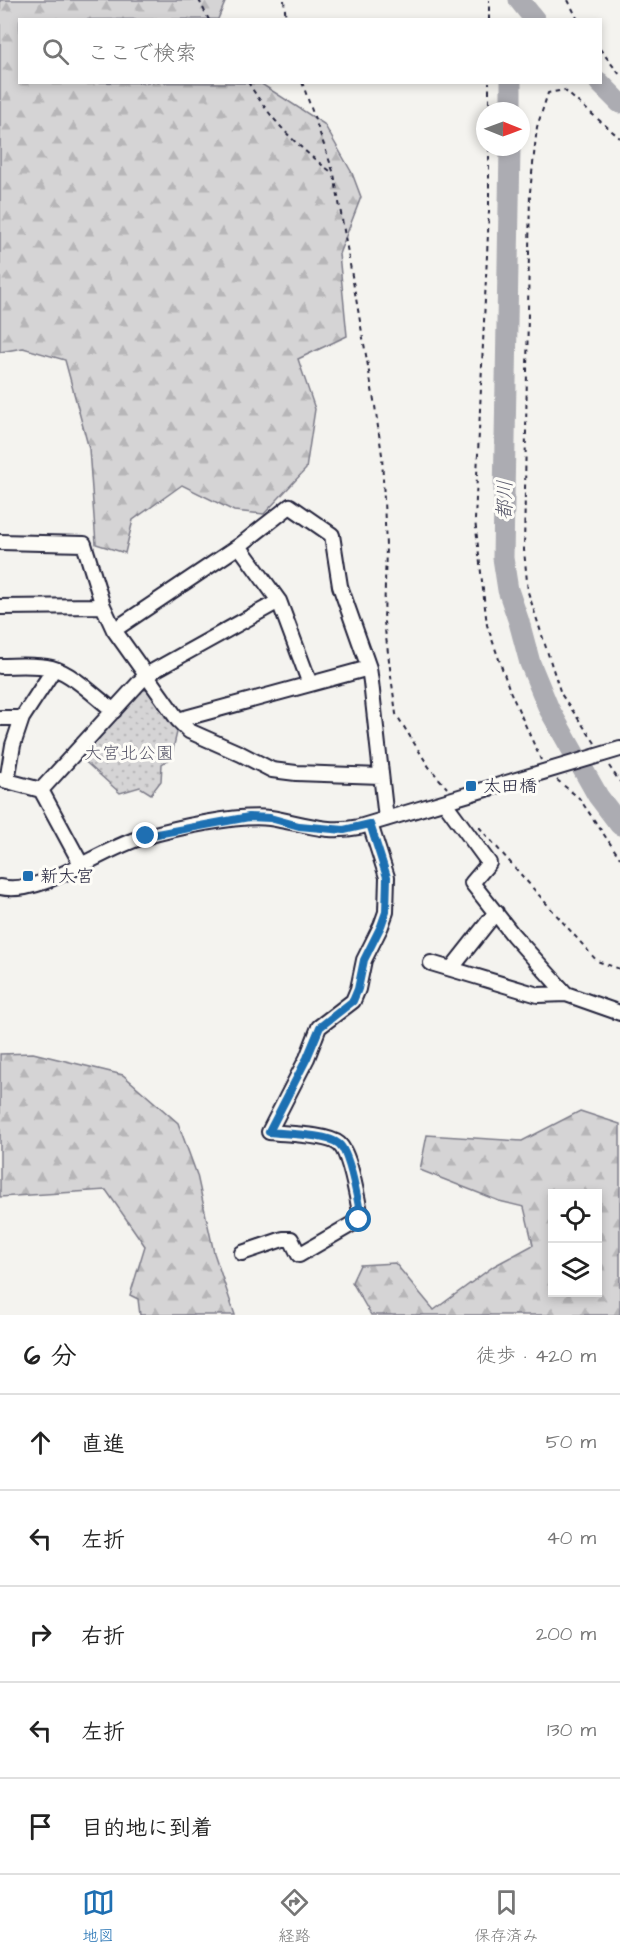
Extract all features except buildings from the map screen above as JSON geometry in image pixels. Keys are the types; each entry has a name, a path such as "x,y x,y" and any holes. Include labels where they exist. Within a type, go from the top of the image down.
{"street":[{"path":"114,630 239,546 290,506 332,536 340,586 369,668 386,819"},
{"path":"0,542 84,544 103,606 114,630 178,720 189,731 272,770 381,776"},
{"path":"239,546 279,601 310,684"},
{"path":"41,790 146,675 279,601"},
{"path":"0,607 103,606"},
{"path":"0,666 41,666 54,669 64,673 114,711"},
{"path":"178,720 369,668"},
{"path":"54,669 22,718 3,780 41,790 81,864"},
{"path":"0,718 22,718"},
{"path":"0,887 12,890 35,886 123,843 146,836 236,819 270,818 299,826 344,830 450,801 620,749"},
{"path":"450,801 489,863 472,883 513,935 566,994"},
{"path":"242,1253 283,1239 291,1239 299,1255 361,1217 352,1174 339,1144 327,1139 269,1132 303,1067 320,1027 353,1001 364,960 386,912 387,877 370,824"},
{"path":"451,969 496,912"},
{"path":"431,963 538,995 566,994 620,1013"}],"path":[{"path":"199,0 208,18"},
{"path":"284,0 286,18"},
{"path":"489,0 489,18"},
{"path":"568,0 577,18"},
{"path":"602,52 620,75"},
{"path":"249,84 263,108 308,155 334,174"},
{"path":"303,84 334,174 382,455 386,546 384,622 389,675 396,714 450,801"},
{"path":"489,84 489,102"},
{"path":"620,138 564,90 548,93 537,127 530,192 524,550 528,592 561,694 620,782"},
{"path":"489,156 489,211 475,520 487,625 510,691 546,771 579,798 620,858"},
{"path":"477,825 597,961 620,969"}],"green space":[{"path":"0,0 226,0 218,18 18,18 18,84 262,84 324,124 352,173 361,197 339,254 347,336 298,359 315,409 306,469 264,514 234,511 182,485 133,520 125,553 96,544 89,449 65,360 23,348 0,352"},
{"name":"大宮北公園","path":"138,690 148,690 178,728 171,758 162,764 161,781 151,794 140,787 120,793 79,756"},
{"path":"33,1053 123,1075 178,1123 197,1175 214,1253 235,1315 140,1315 138,1299 130,1295 145,1246 106,1190 0,1197 0,1054"},
{"path":"580,1111 620,1124 620,1315 371,1315 352,1282 360,1265 395,1263 434,1310 494,1266 533,1245 524,1207 499,1201 420,1170 427,1135 522,1141"}],"waterway":[{"path":"519,0 533,18"},
{"name":"都川","path":"511,84 511,102"},
{"path":"601,84 620,103"},
{"name":"都川","path":"510,156 503,558 508,590 530,663 549,709 598,796 620,825"}],"place":[{"name":"太田橋","path":"471,786"},
{"name":"新大宮","path":"28,876"}],"route":[{"path":"146,836 249,817 270,818 299,826 344,830 370,824 387,877 386,912 364,960 353,1001 320,1027 307,1058 269,1132 327,1139 339,1144 352,1174 361,1217 359,1220"}]}
